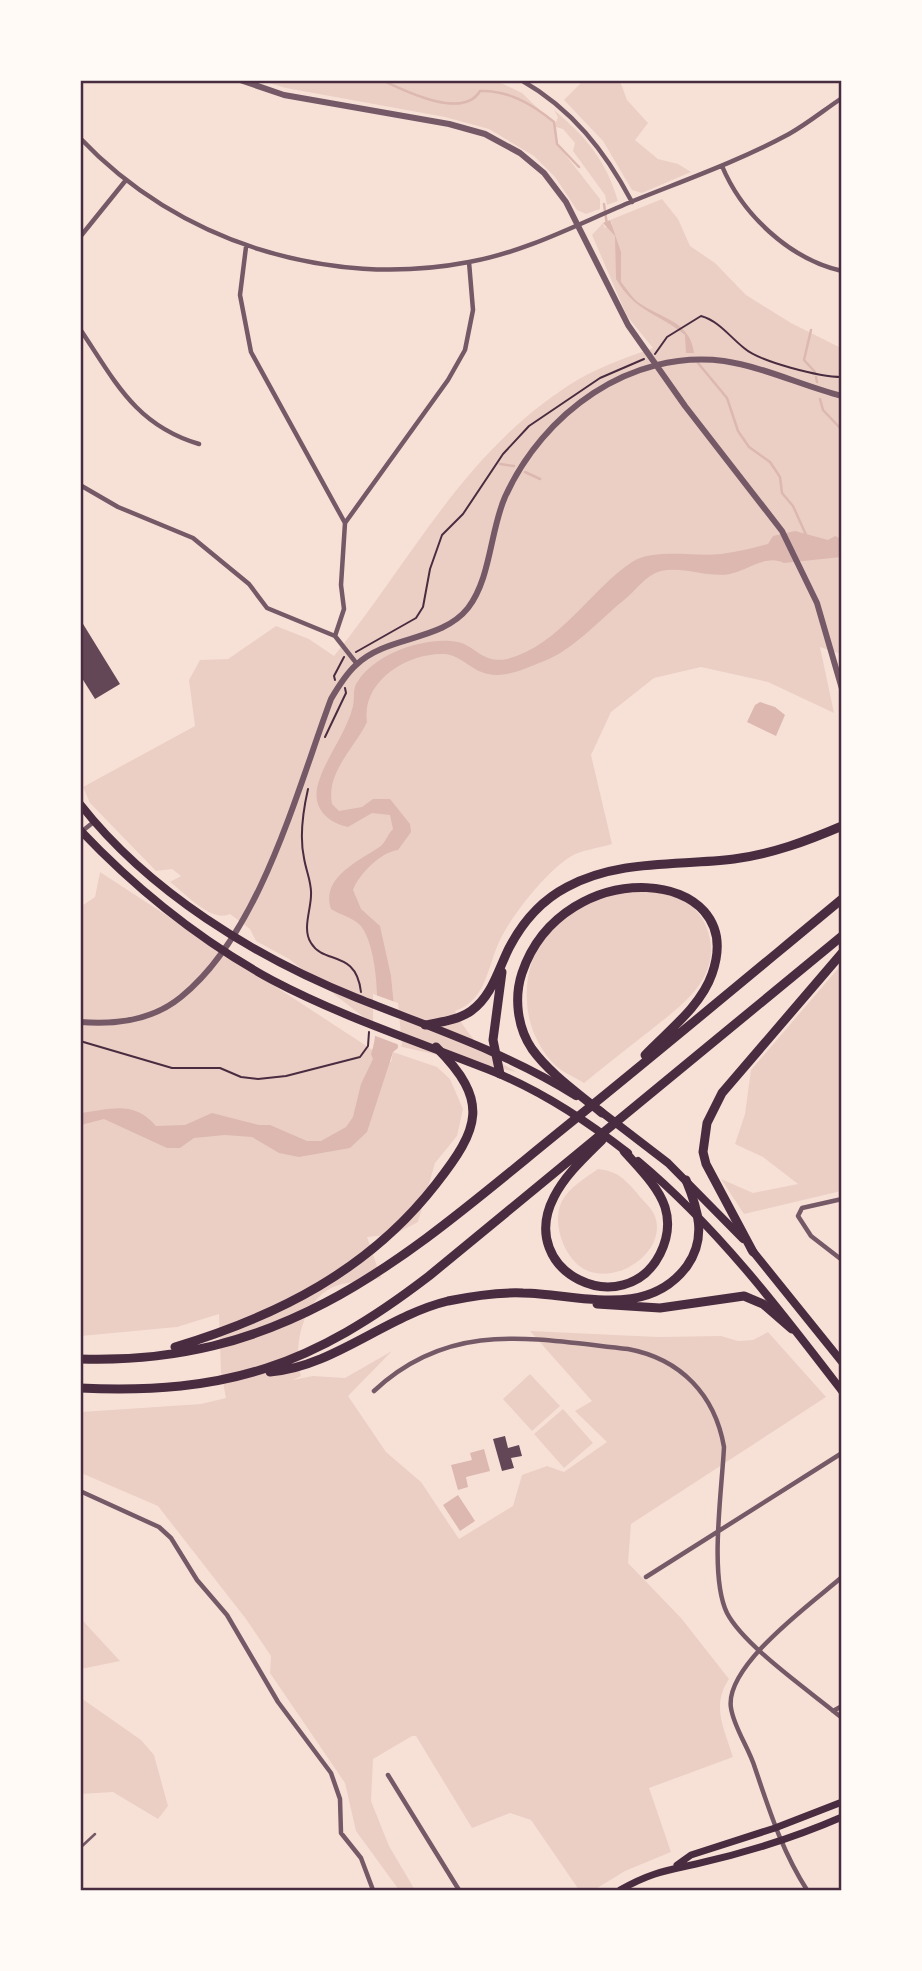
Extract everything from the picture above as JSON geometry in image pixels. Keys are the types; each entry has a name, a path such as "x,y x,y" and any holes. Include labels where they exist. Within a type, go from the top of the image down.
{"highway":[{"path":"425,1025 450,1020 473,1010 487,995 508,950 530,917 564,888 586,878 630,867 737,859 774,852 842,827"},
{"path":"602,1113 552,1071 531,1048 520,1019 519,982 525,964 545,932 571,907 604,892 623,888 674,891 688,899 708,919 717,948 712,976 696,1003 617,1086"},
{"path":"80,1359 135,1358 240,1338 307,1313 341,1296 412,1251 617,1086 842,899"},
{"path":"258,1373 323,1345 395,1302 580,1157 640,1102 842,936"},
{"path":"753,1252 706,1164 703,1152 707,1123 722,1093 842,953"},
{"path":"500,1074 493,1040 503,964"},
{"path":"135,1358 210,1336 292,1303 346,1271 402,1224 453,1163 470,1131 473,1116 469,1088 454,1065 436,1047"},
{"path":"580,1157 551,1202 545,1225 546,1240 559,1266 575,1278 595,1286 622,1284 642,1274 657,1259 667,1235 667,1222 659,1196 624,1150"},
{"path":"80,1388 174,1387 216,1383 258,1373 290,1370 387,1325 447,1301 499,1293 551,1294 614,1300 652,1296 678,1277 689,1263 698,1240 701,1218 687,1180"},
{"path":"551,1294 613,1307 641,1308 747,1297 763,1304 792,1329"}],"main road":[{"path":"80,804 176,895 281,964 359,1000 495,1053 560,1086 602,1113 687,1180 753,1252 842,1362"},
{"path":"81,831 148,895 272,979 358,1018 500,1074 552,1103 624,1150 701,1218 842,1391"},
{"path":"620,1891 677,1865 691,1855 775,1828 842,1802"},
{"path":"677,1865 693,1864 779,1839 842,1817"}],"street":[{"path":"240,80 284,95 449,124 485,134 520,153 544,173 566,202 612,298 655,364 782,531 817,603 842,688"},
{"path":"521,80 542,93 584,129 610,161 632,202"},
{"path":"80,138 126,180 184,218 246,247 303,261 359,268 406,269 469,262 578,226 722,166 792,132 842,98"},
{"path":"722,166 748,209 771,234 797,252 842,271"},
{"path":"80,237 126,180"},
{"path":"246,247 240,295 251,352 345,523"},
{"path":"335,636 344,610 341,586 345,523 448,380 465,350 473,310 469,262"},
{"path":"80,328 126,399 141,414 175,437 199,444"},
{"path":"80,1022 118,1022 138,1018 167,1006 193,986 233,934 276,853 331,699 357,664 399,642 441,629 469,607 478,589 505,497 528,457 558,421 597,390 655,364 677,361 711,360 733,363 842,396"},
{"path":"80,485 118,507 193,538 248,584 267,608 335,636 357,664"},
{"path":"81,831 95,821"},
{"path":"842,1199 799,1211 800,1221 811,1236 842,1260"},
{"path":"374,1391 394,1373 419,1358 455,1345 486,1339 545,1339 628,1349 664,1359 691,1380 708,1401 719,1424 724,1447 719,1583 723,1602 739,1630 842,1718"},
{"path":"646,1577 842,1453"},
{"path":"80,1491 147,1520 171,1538 197,1580 227,1615 278,1702 331,1773 340,1799 341,1833 361,1858 373,1891"},
{"path":"807,1891 779,1839 755,1766 730,1706 737,1679 761,1650 842,1577"},
{"path":"833,1711 842,1706"},
{"path":"388,1775 459,1891"}],"lane":[{"path":"80,1848 95,1833"},
{"path":"281,1891 301,1891"}],"path":[{"path":"655,354 667,337 690,321 705,317 718,324 750,353 812,374 842,377"},
{"path":"358,652 416,618 423,607 430,569 442,536 463,514 503,454 529,426 591,383 643,359"},
{"path":"337,682 334,676 344,657"},
{"path":"323,740 346,693 344,687"},
{"path":"308,786 302,835 311,891 307,923 309,941 314,947 346,963 356,973 359,1000"},
{"path":"80,1041 172,1069 220,1068 241,1077 270,1079 360,1057 369,1041 367,1024"}],"shaded area":[{"path":"584,80 620,81 627,100 648,123 635,140 658,159 678,164 691,172 642,193 632,190 603,141 564,100"},
{"path":"262,81 497,81 522,93 555,125 558,117 554,110 576,130 601,161 618,201 607,205 605,195 573,151 575,143 563,129 556,127 557,144 600,199 600,209 586,214 577,210 555,177 534,156 489,129 445,117 286,88"},
{"path":"662,199 678,219 690,246 715,263 746,295 791,323 841,348 841,654 820,647 834,713 768,682 701,667 654,678 611,712 591,755 612,844 570,857 540,883 505,930 480,991 466,1006 455,1011 481,1047 517,1072 402,1047 289,959 256,941 250,929 230,914 223,916 207,911 191,899 170,882 181,876 172,869 156,871 90,803 83,787 195,726 189,680 200,660 228,659 276,626 309,639 334,656 444,505 505,437 540,406 579,379 653,348 627,316 592,235 603,223 605,228 612,224 610,220"},
{"path":"610,220 621,252 621,282 639,303 681,327 691,342 694,353 686,353 685,335 631,299 616,279 615,236 603,223"},
{"path":"795,531 828,540 835,536 841,539 841,557 784,563 771,560 721,575 678,570 661,571 645,580 574,644 527,668 494,675 477,670 451,655 431,655 402,664 379,682 367,707 367,722 342,761 331,792 332,804 339,811 362,807 373,799 390,799 410,824 411,832 398,850 371,865 353,890 361,909 380,926 391,976 398,1048 393,1052 367,1132 350,1148 299,1157 279,1153 252,1137 225,1135 194,1138 180,1148 167,1148 104,1119 81,1125 81,1113 122,1108 139,1112 156,1126 185,1125 212,1113 259,1125 270,1125 307,1141 321,1141 346,1127 353,1117 361,1084 373,1059 371,1054 376,1026 377,988 367,936 357,922 331,909 329,898 331,888 344,871 381,846 393,829 390,815 372,813 348,827 339,824 320,810 316,795 320,778 350,715 358,681 377,662 417,644 458,642 485,657 507,659 543,642 617,574 641,558 663,554 711,555 733,552 768,544 773,536"},
{"path":"760,702 775,707 785,715 776,736 747,722 755,705"},
{"path":"100,872 391,1062 393,1052 437,1067 450,1079 463,1109 457,1136 435,1163 418,1222 395,1234 367,1237 381,1278 342,1284 329,1289 318,1298 304,1321 298,1349 301,1376 293,1380 313,1376 345,1378 392,1351 348,1396 386,1452 421,1482 459,1539 513,1506 522,1475 547,1466 564,1472 607,1442 575,1411 592,1401 530,1331 658,1337 721,1336 738,1341 753,1340 768,1332 826,1397 631,1524 628,1563 681,1618 729,1679 720,1708 733,1757 649,1788 671,1852 625,1871 594,1890 579,1890 531,1820 510,1813 472,1828 416,1736 412,1736 373,1759 371,1801 389,1846 415,1890 399,1890 356,1831 345,1783 270,1673 271,1656 246,1619 158,1506 81,1473 81,1412 201,1404 226,1398 221,1372 219,1314 177,1327 81,1336 80,907 95,897"},
{"path":"628,890 662,893 692,907 706,926 711,944 710,960 697,988 686,1000 584,1083 556,1066 542,1048 532,1028 527,1006 527,984 541,942 554,924 572,910 592,900"},
{"path":"841,965 841,1191 744,1214 721,1179 753,1193 798,1184 763,1157 735,1144 745,1114 751,1070"},
{"path":"598,1169 616,1174 629,1184 653,1211 657,1228 654,1241 646,1254 635,1264 606,1274 591,1272 572,1259 563,1244 558,1226 559,1209 565,1196"},
{"path":"530,1374 560,1406 532,1431 503,1399"},
{"path":"563,1409 593,1443 564,1468 534,1434"},
{"path":"484,1449 490,1471 466,1477 468,1487 458,1490 451,1465 472,1460 470,1453"},
{"path":"458,1495 475,1521 460,1531 443,1505"},
{"path":"80,1614 84,1622 120,1661 81,1669"},
{"path":"81,1698 141,1740 154,1755 168,1806 158,1819 113,1792 81,1794"}],"pier":[{"path":"373,994 398,1003 402,1046 373,1035"}],"building":[{"path":"80,619 120,684 95,699 80,675"},
{"path":"505,1436 508,1448 519,1445 522,1456 511,1458 514,1468 502,1471 493,1439"}],"waterway":[{"path":"382,80 419,96 448,103 461,103 472,99 480,91 519,99 554,122 557,144 579,167"},
{"path":"604,204 607,225"},
{"path":"811,330 804,360 815,372"},
{"path":"698,363 727,398 738,431 749,447 770,462 780,477 782,493 793,506 807,537"},
{"path":"816,377 817,382"},
{"path":"820,399 823,410 842,430"},
{"path":"500,464 514,466"},
{"path":"525,472 540,479"}]}
